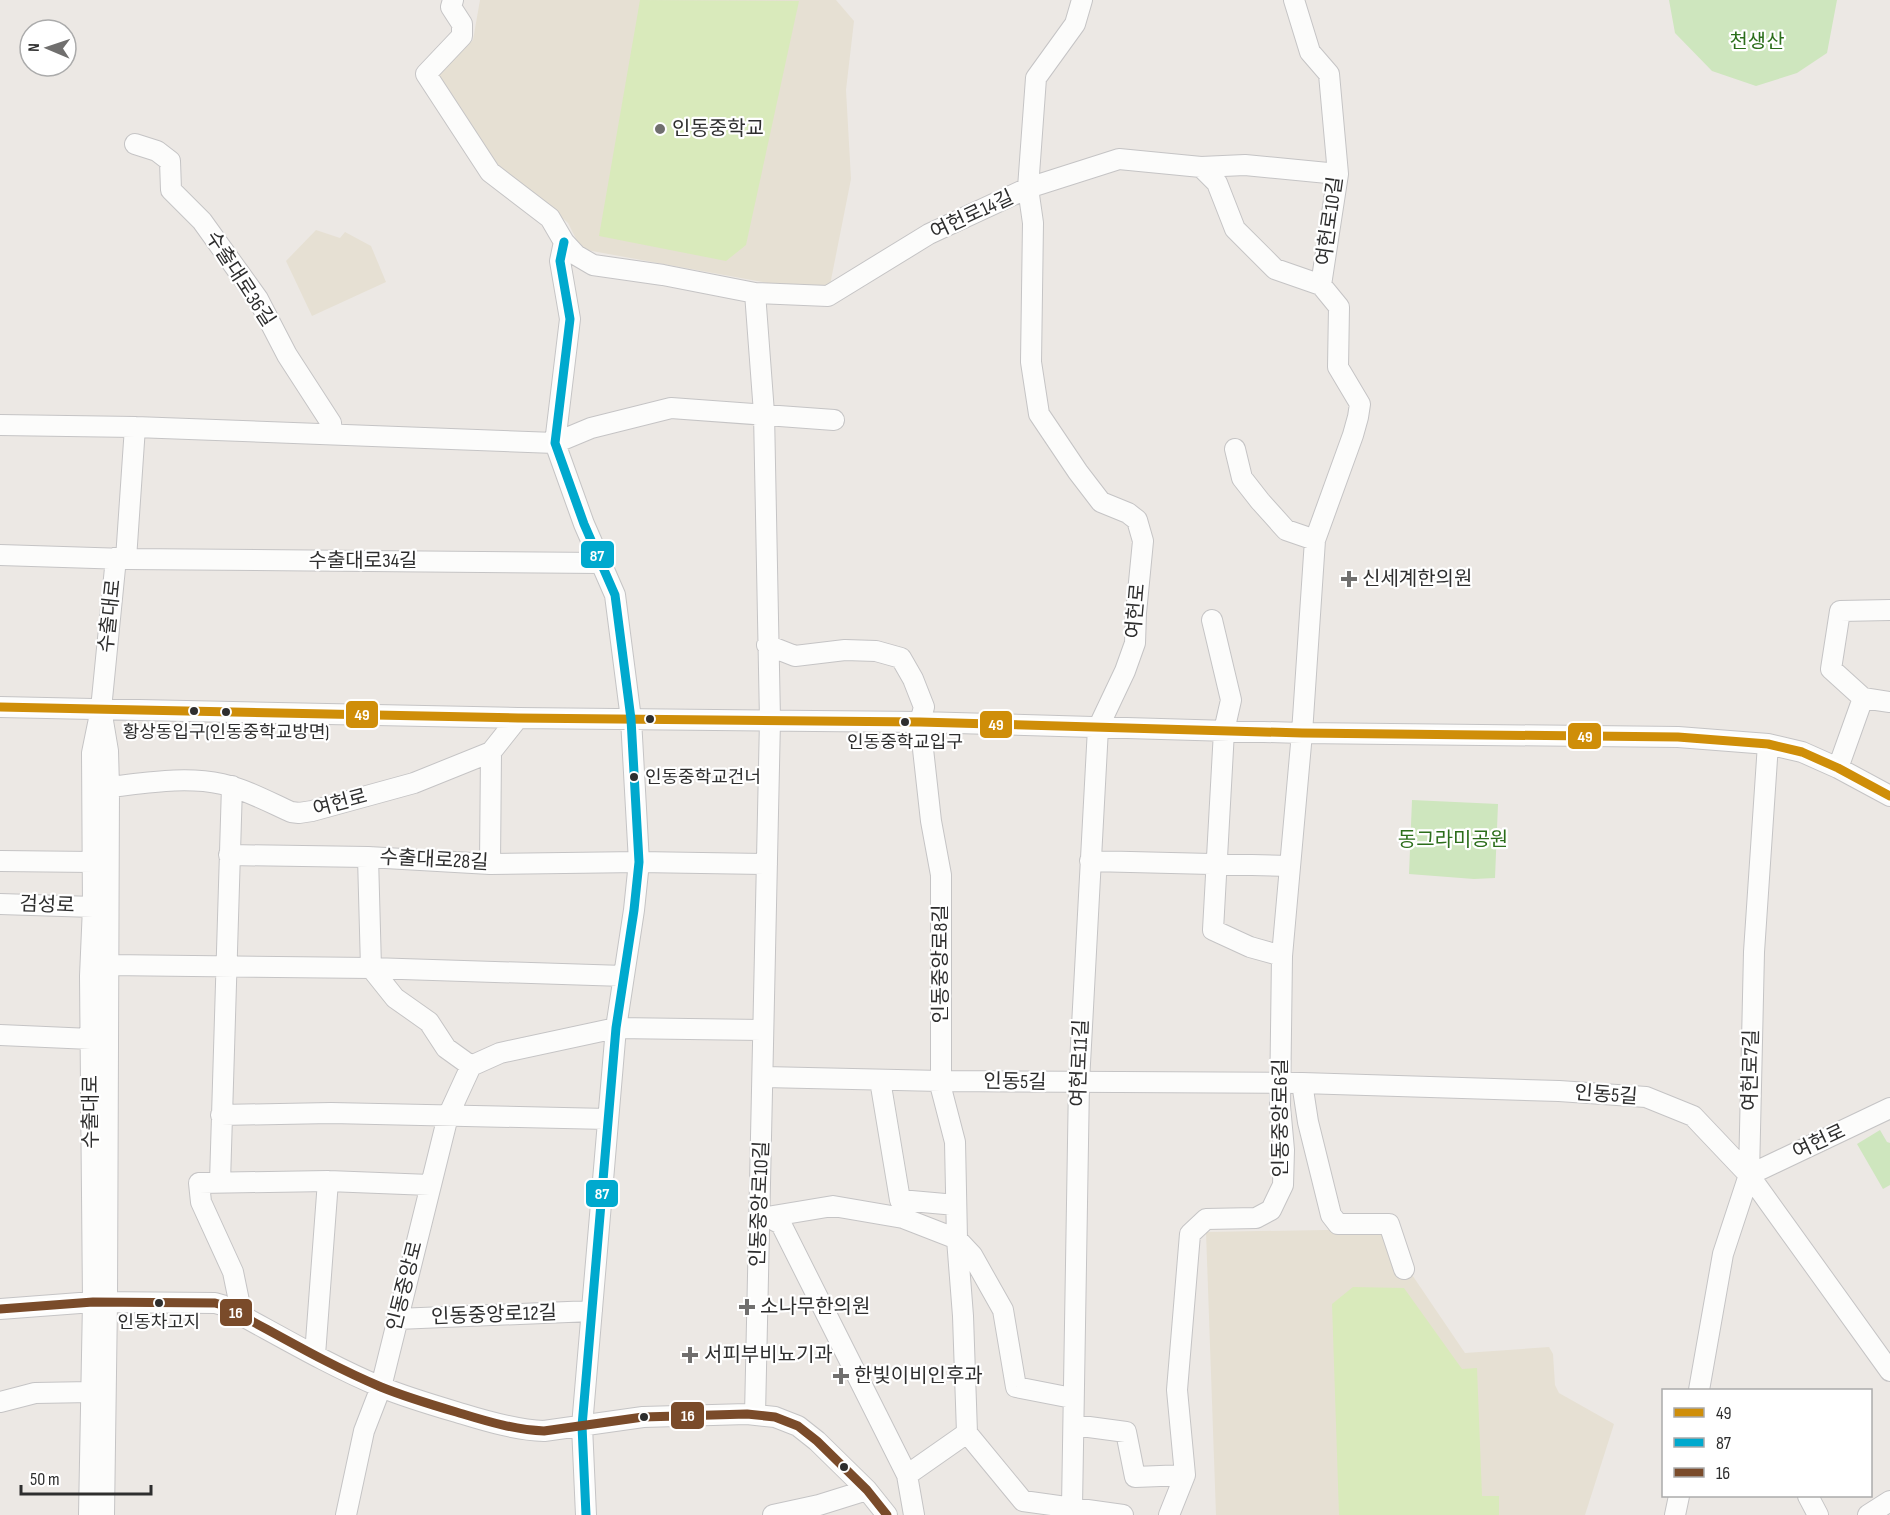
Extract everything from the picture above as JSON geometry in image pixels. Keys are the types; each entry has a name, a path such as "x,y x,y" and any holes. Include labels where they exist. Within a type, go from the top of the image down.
{"street":[{"name":"여헌로14길","path":"453,0 451,7 462,24 462,36 426,74 490,172 550,218 564,242 576,255 593,265 663,275 755,293 828,297 929,234 1028,188 1033,223 1031,362 1039,414 1101,502 1122,510 1137,520 1143,541 1141,558"},
{"path":"1082,0 1075,24 1036,78 1028,188 1119,159 1201,166 1245,165 1338,174"},
{"name":"여헌로10길","path":"1294,0 1310,52 1329,74 1338,174 1321,285 1339,307 1338,367 1360,404 1353,435 1315,540 1302,733"},
{"name":"수출대로36길","path":"135,144 157,151 170,161 171,190 202,221 258,299 287,355 331,423 332,434"},
{"path":"1201,166 1218,183 1235,229 1275,269 1321,285"},
{"path":"564,242 560,261 570,319 555,443 584,524 615,595 631,719 639,862 616,1028 582,1426 586,1515"},
{"path":"755,293 764,413 770,720"},
{"path":"0,425 135,427 555,443 591,428 671,408 764,413 834,420"},
{"name":"수출대로","path":"104,1515 90,976 93,907 92,753 101,709 121,559 135,427"},
{"path":"1235,449 1242,478 1260,501 1287,530 1315,540"},
{"name":"수출대로34길","path":"0,555 121,559 601,563"},
{"name":"여헌로","path":"1098,728 1125,671 1135,643 1141,558"},
{"path":"1890,610 1840,611 1831,669 1863,698 1890,702"},
{"path":"1212,620 1231,700 1224,731 1213,930 1250,947 1282,956"},
{"path":"767,645 795,656 845,650 876,651 901,658 913,679 924,707 920,722"},
{"path":"1838,768 1863,698"},
{"path":"0,707 518,718 920,722 1302,733 1678,737 1768,744 1802,752 1890,796"},
{"name":"수출대로","path":"89,1515 91,1392 100,1302 108,965 109,787 108,751 101,709"},
{"name":"여헌로","path":"109,787 165,781 205,781 232,786 291,812 299,813 414,783 491,752 518,718"},
{"name":"인동중앙로10길","path":"755,1415 763,1215 762,1030 770,720"},
{"name":"인동중앙로8길","path":"920,722 931,821 941,875 941,1088 955,1142 957,1239 963,1316 967,1433"},
{"name":"여헌로11길","path":"1072,1508 1074,1425 1072,1398 1079,1082 1098,728"},
{"name":"인동중앙로6길","path":"1169,1515 1185,1475 1176,1390 1190,1234 1206,1219 1256,1218 1271,1210 1282,1185 1284,1150 1280,1084 1282,956 1302,733"},
{"name":"여헌로7길","path":"1699,1389 1724,1254 1749,1175 1754,952 1768,744"},
{"path":"490,864 491,752"},
{"path":"220,1182 232,786"},
{"name":"수출대로28길","path":"230,855 368,856 490,864 639,862"},
{"path":"368,856 370,968 395,998 429,1022 446,1048 471,1066 500,1053 616,1028 762,1030"},
{"path":"0,861 93,862"},
{"path":"1090,861 1290,866"},
{"path":"639,862 767,864"},
{"name":"검성로","path":"0,904 93,907"},
{"path":"108,965 370,968 624,976"},
{"path":"0,1035 91,1039"},
{"name":"인동중앙로","path":"346,1515 364,1431 381,1387 448,1116 471,1066"},
{"name":"인동5길","path":"764,1077 941,1081 1302,1083 1558,1091 1646,1097 1693,1116 1749,1175 1890,1371"},
{"path":"880,1080 900,1200 956,1205"},
{"path":"1302,1083 1308,1122 1331,1215 1338,1224 1389,1224 1404,1269"},
{"name":"여헌로","path":"1749,1175 1890,1108"},
{"path":"221,1115 331,1113 608,1119"},
{"path":"237,1312 239,1301 233,1272 201,1202 199,1183 328,1181 430,1185"},
{"path":"315,1355 328,1181"},
{"path":"763,1215 833,1206 903,1218 957,1239 972,1255 1003,1310 1016,1387 1072,1398"},
{"path":"763,1215 781,1224 907,1474 914,1515"},
{"path":"0,1309 100,1302 207,1302 222,1305 315,1355 381,1387 462,1414 530,1431 643,1417 755,1415 775,1417 798,1426 817,1441 867,1490 886,1515"},
{"name":"인동중앙로12길","path":"397,1319 592,1311"},
{"path":"0,1402 35,1393 91,1392"},
{"path":"1074,1425 1126,1432 1135,1477 1185,1475"},
{"path":"907,1474 967,1433 1023,1501 1123,1515"},
{"path":"773,1515 819,1505 867,1490"},
{"path":"1675,1515 1679,1497"},
{"path":"1809,1497 1818,1515"},
{"path":"1869,1515 1890,1500"}],"shaded area":[{"name":"인동중학교","path":"480,0 836,0 854,21 846,90 851,179 830,285 823,293 581,249 568,223 543,200 497,169 438,74 473,40"},
{"path":"316,230 340,238 345,232 371,246 386,282 312,316 286,261"},
{"path":"1381,1229 1465,1353 1549,1347 1553,1354 1555,1385 1559,1393 1614,1424 1585,1515 1216,1515 1206,1232"}],"green space":[{"path":"640,0 799,1 746,245 726,261 599,236"},
{"name":"천생산","path":"1669,0 1837,0 1827,53 1797,73 1756,86 1712,71 1675,33"},
{"name":"동그라미공원","path":"1412,800 1498,804 1495,878 1474,879 1409,874"},
{"path":"1880,1130 1890,1143 1890,1185 1883,1189 1857,1144"},
{"path":"1353,1287 1404,1288 1462,1369 1477,1368 1482,1496 1499,1496 1499,1515 1339,1515 1332,1304"}],"transit line":[{"name":"87","path":"564,242 560,261 570,319 555,443 584,524 615,595 631,719 639,862 616,1028 582,1426 586,1515"},
{"name":"49","path":"0,707 518,718 920,722 1302,733 1678,737 1768,744 1802,752 1890,796"},
{"name":"16","path":"0,1309 93,1302 215,1303 381,1387 473,1417 524,1429 544,1431 643,1417 747,1414 775,1417 798,1426 817,1441 867,1490 887,1515"}],"place":[{"name":"인동중학교","path":"660,129"},
{"name":"신세계한의원","path":"1349,579"},
{"name":"황상동입구(인동중학교방면)","path":"226,712"},
{"name":"인동중학교입구","path":"905,722"},
{"name":"인동중학교건너","path":"634,777"},
{"name":"인동차고지","path":"159,1303"},
{"name":"소나무한의원","path":"747,1307"},
{"name":"서피부비뇨기과","path":"690,1355"},
{"name":"한빛이비인후과","path":"841,1376"}]}
